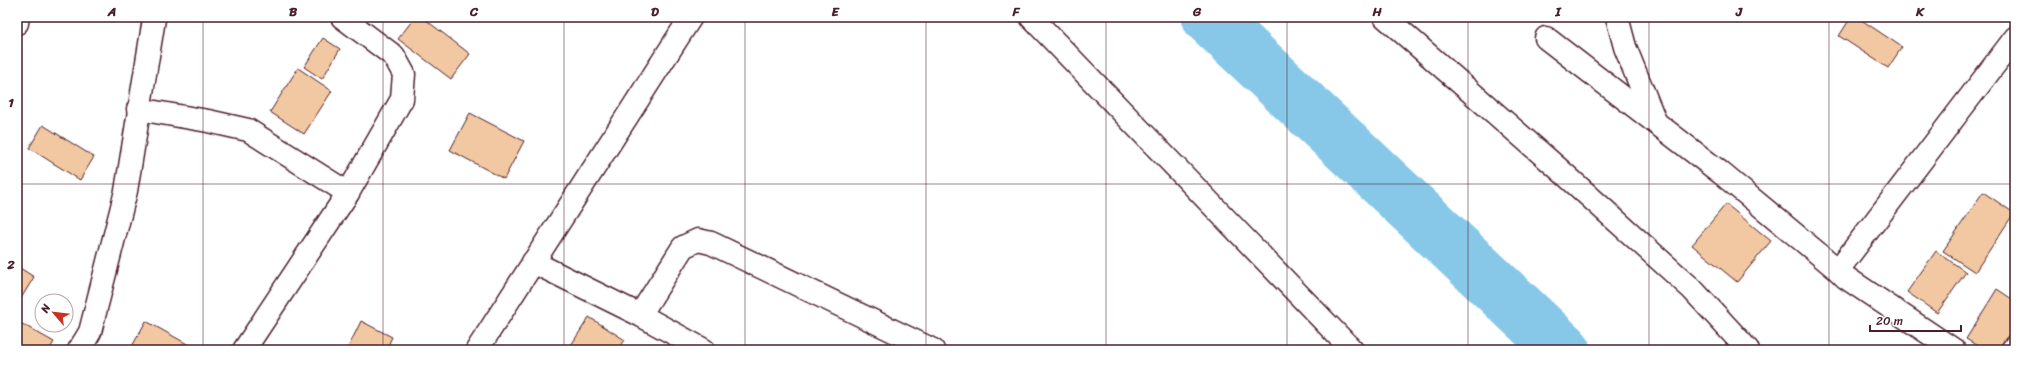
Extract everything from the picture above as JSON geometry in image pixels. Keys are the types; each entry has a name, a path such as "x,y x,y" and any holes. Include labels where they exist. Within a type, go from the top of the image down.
{"street":[{"path":"17,23 18,17"},
{"path":"244,350 348,193 402,99 404,74 394,56 342,17"},
{"path":"477,350 691,17"},
{"path":"1031,17 1210,205 1352,350"},
{"path":"1385,17 1692,289 1748,350"},
{"path":"1617,17 1625,47 1656,123"},
{"path":"79,350 90,332 126,192 138,109 154,19"},
{"path":"1546,38 1721,173 1838,270 1954,350"},
{"path":"1838,270 2015,38"},
{"path":"138,109 208,121 248,130 348,193"},
{"path":"640,315 684,247 698,240 711,243 933,350"},
{"path":"533,262 640,315 704,350"},
{"path":"2012,350 2015,346"}],"building":[{"path":"415,17 422,17 470,54 451,79 398,39"},
{"path":"1851,17 1857,17 1902,47 1888,68 1839,36"},
{"path":"323,38 340,49 322,79 304,67"},
{"path":"298,68 332,91 304,134 270,112"},
{"path":"470,113 524,141 504,179 450,150"},
{"path":"43,125 94,157 80,180 29,148"},
{"path":"1983,192 2014,213 1975,272 1943,251"},
{"path":"1726,204 1771,241 1737,282 1692,245"},
{"path":"1936,251 1966,272 1937,313 1907,292"},
{"path":"17,266 34,277 17,305"},
{"path":"1997,289 2015,301 2015,332 2003,350 1984,350 1966,339"},
{"path":"589,317 625,340 618,350 568,350"},
{"path":"17,321 34,331 34,333 38,333 54,342 49,350 17,350"},
{"path":"146,321 198,350 130,350"},
{"path":"361,321 392,337 386,350 352,350 348,348"}],"waterway":[{"path":"1209,17 1563,350"}]}
